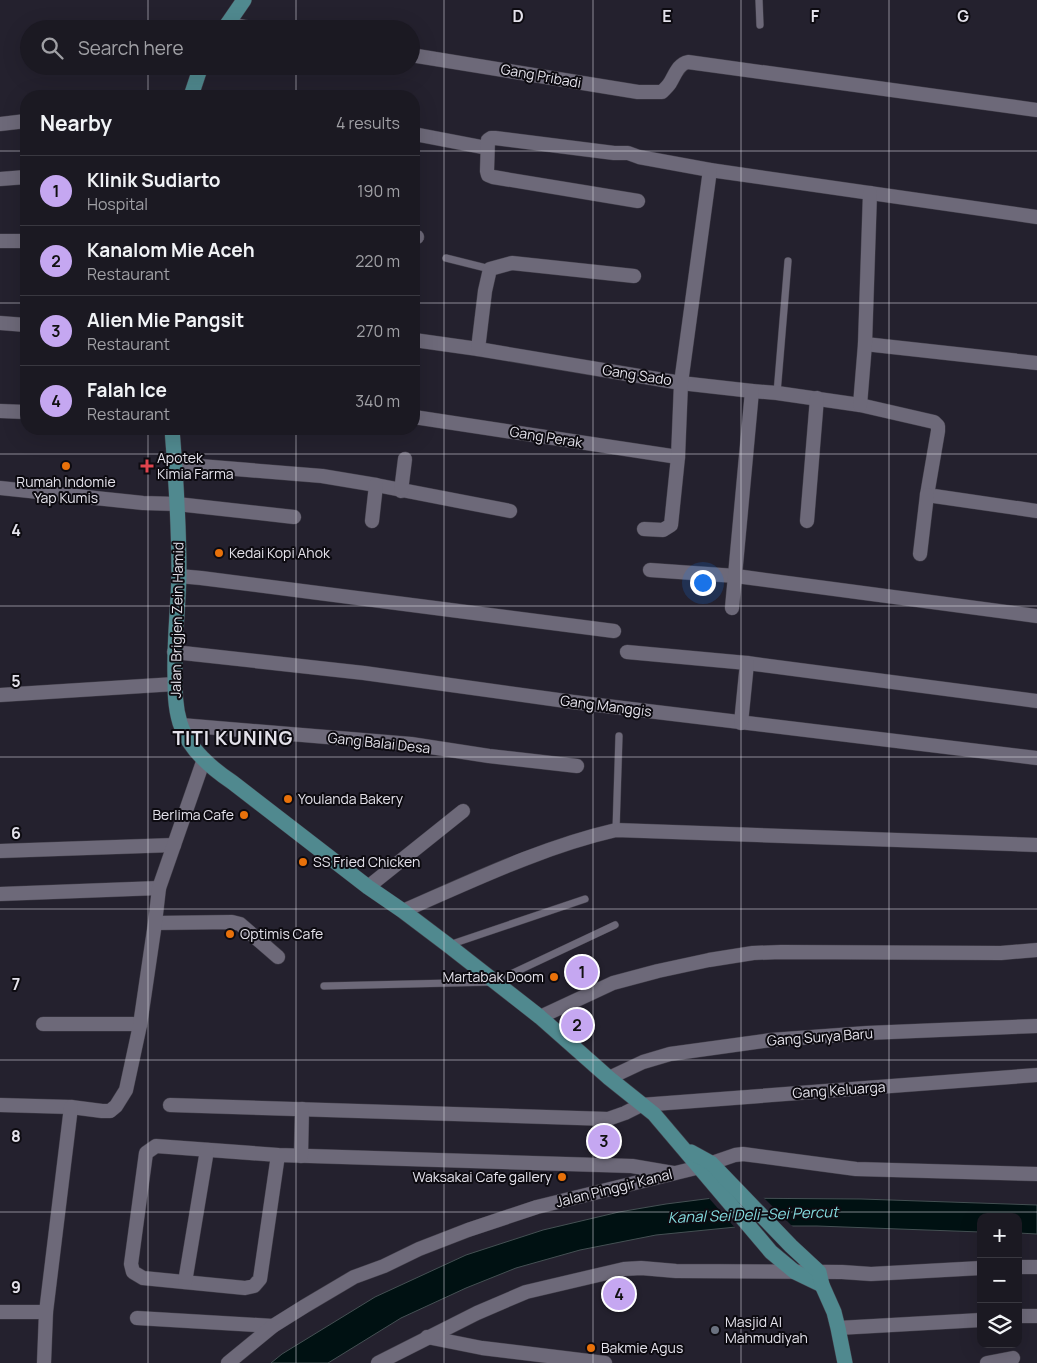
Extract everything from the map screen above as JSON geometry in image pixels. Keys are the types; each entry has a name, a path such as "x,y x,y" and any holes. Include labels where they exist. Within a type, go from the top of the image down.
{"main road":[{"path":"230,20 244,0"},
{"path":"196,90 199,75"},
{"name":"Jalan Brigjen Zein Hamid","path":"173,435 179,576 174,652 176,707 181,725 190,743 222,775 368,887 448,945 540,1017 609,1078 654,1114 680,1145 707,1167 791,1246 820,1278 834,1312 845,1363"},
{"name":"Jalan Brigjen Zein Hamid","path":"707,1167 771,1252 795,1272 820,1278"}],"street":[{"name":"Gang Pribadi","path":"420,56 638,92 662,92 669,85 679,67 684,63 692,62 1037,110"},
{"path":"0,124 20,122"},
{"path":"420,135 487,148"},
{"path":"638,201 488,175 488,140 495,138 614,153 628,153 639,158 710,170 1037,217"},
{"path":"644,529 664,530 671,525 678,457 681,383 710,170"},
{"path":"0,179 20,177"},
{"path":"860,405 865,344 870,193"},
{"path":"0,241 20,241"},
{"path":"478,349 485,291 490,269 512,262 634,276"},
{"path":"0,323 20,324"},
{"name":"Gang Sado","path":"420,341 681,383 778,392 817,398 860,405 934,422 938,426 938,431 927,495"},
{"path":"865,344 1037,363"},
{"path":"732,608 752,391"},
{"path":"807,521 817,398"},
{"path":"0,411 20,412"},
{"name":"Gang Perak","path":"420,418 678,457"},
{"path":"401,491 405,459"},
{"path":"175,464 322,476 510,511"},
{"path":"372,521 376,485"},
{"path":"0,488 294,517"},
{"path":"920,554 927,495 1037,511"},
{"path":"650,570 736,576 1037,616"},
{"path":"179,576 614,631"},
{"name":"Gang Manggis","path":"174,652 364,673 573,702 1037,758"},
{"path":"627,652 747,663 1037,701"},
{"path":"741,723 747,663"},
{"path":"0,695 175,684"},
{"name":"Gang Balai Desa","path":"181,725 411,744 489,756 577,766"},
{"path":"0,1105 71,1107 110,1111 116,1106 126,1090 140,1025 158,888 204,759"},
{"path":"368,887 463,811"},
{"path":"403,911 498,870 592,836 616,830 1037,845"},
{"path":"0,851 174,845"},
{"path":"0,894 158,888"},
{"path":"155,922 232,922 240,924 278,957"},
{"path":"540,1017 613,983 658,970 753,953 1001,953 1037,950"},
{"path":"43,1024 140,1025"},
{"name":"Gang Surya Baru","path":"609,1078 643,1062 670,1054 771,1040 867,1033 1037,1026"},
{"name":"Gang Keluarga","path":"170,1104 608,1119 642,1105 1037,1075"},
{"path":"44,1363 46,1312 71,1107"},
{"path":"301,1156 302,1109"},
{"path":"278,1155 260,1280 254,1286 245,1288 143,1278 134,1272 131,1264 146,1153 156,1146 301,1156 632,1166 673,1173"},
{"path":"186,1282 207,1150"},
{"name":"Jalan Pinggir Kanal","path":"228,1363 273,1326 354,1277 384,1266 419,1249 537,1207 673,1173 707,1167 735,1155 743,1154 856,1169 1037,1174"},
{"path":"1022,1267 1037,1267"},
{"path":"820,1278 842,1272 871,1274 977,1268"},
{"path":"378,1363 477,1313 526,1292 624,1269 795,1272"},
{"path":"0,1312 46,1312"},
{"path":"1022,1316 1037,1316"},
{"path":"138,1318 273,1326"},
{"path":"838,1328 977,1320"},
{"path":"427,1337 482,1348 605,1363"},
{"path":"987,1363 1013,1358"}],"lane":[{"path":"759,0 760,25"},
{"path":"446,258 490,269"},
{"path":"778,392 788,261"},
{"path":"616,830 620,736"},
{"path":"448,945 585,899"},
{"path":"324,986 494,982 616,925"}],"water":[{"name":"Kanal Sei Deli–Sei Percut","path":"713,1198 861,1199 1037,1205 1037,1234 1022,1233 1022,1213 977,1213 977,1232 817,1226 746,1226 656,1235 580,1250 516,1268 466,1288 401,1318 328,1363 271,1363 282,1354 375,1297 466,1255 543,1230 619,1212"}],"pier":[{"path":"761,1195 795,1229 737,1230 707,1196"}],"place":[{"name":"Rumah Indomie Yap Kumis","path":"66,466"},
{"name":"Apotek Kimia Farma","path":"147,466"},
{"name":"Kedai Kopi Ahok","path":"219,553"},
{"name":"Youlanda Bakery","path":"288,799"},
{"name":"Berlima Cafe","path":"244,815"},
{"name":"SS Fried Chicken","path":"303,862"},
{"name":"Optimis Cafe","path":"230,934"},
{"name":"Klinik Sudiarto","path":"582,972"},
{"name":"Martabak Doom","path":"554,977"},
{"name":"Kanalom Mie Aceh","path":"577,1025"},
{"name":"Alien Mie Pangsit","path":"604,1141"},
{"name":"Waksakai Cafe gallery","path":"562,1177"},
{"name":"Falah Ice","path":"619,1294"},
{"name":"Masjid Al Mahmudiyah","path":"715,1330"},
{"name":"Bakmie Agus","path":"591,1348"}],"district":[{"name":"TITI KUNING","path":"233,738"}]}
